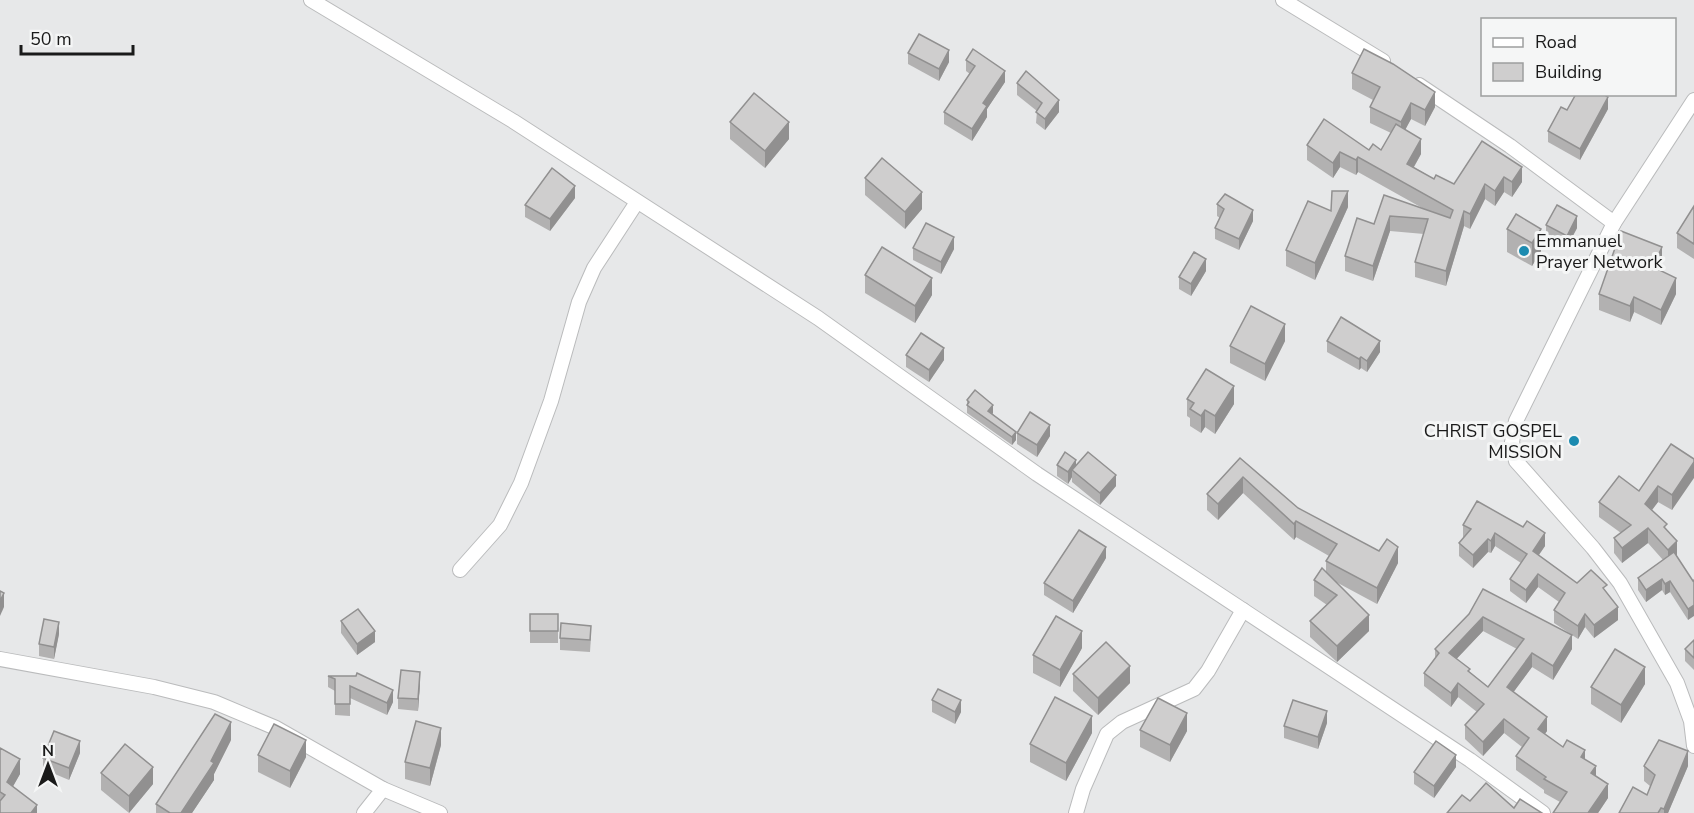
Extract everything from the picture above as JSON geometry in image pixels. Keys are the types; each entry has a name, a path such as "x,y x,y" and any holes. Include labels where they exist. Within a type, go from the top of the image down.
{"street":[{"path":"311,0 513,121 818,318 1037,474 1470,760 1543,813"},
{"path":"1283,0 1393,67"},
{"path":"1411,79 1510,146 1614,223"},
{"path":"1692,108 1614,223 1516,421 1512,442 1516,461 1593,548 1620,583 1677,683 1691,721 1694,746"},
{"path":"460,570 501,525 521,483 551,400 586,285 594,268 637,202"},
{"path":"1076,813 1083,789 1107,734 1122,722 1194,689 1208,671 1243,610"},
{"path":"0,659 154,687 213,702 276,728 383,789 440,813"},
{"path":"364,813 383,789"}],"building":[{"path":"919,34 949,50 939,69 908,53"},
{"path":"973,49 1005,71 983,103 987,106 972,129 944,112 975,66 966,60"},
{"path":"1364,49 1393,64 1435,92 1425,110 1411,103 1401,122 1370,107 1380,87 1352,73"},
{"path":"1026,71 1059,100 1045,119 1036,112 1042,103 1017,83"},
{"path":"754,93 789,122 765,151 730,122"},
{"path":"1575,96 1608,97 1580,149 1548,131 1561,107 1567,110"},
{"path":"1324,119 1369,150 1373,144 1381,150 1396,124 1421,139 1407,164 1434,179 1436,175 1454,184 1482,141 1522,167 1512,182 1504,177 1495,191 1485,184 1470,214 1464,211 1446,271 1415,262 1428,219 1390,216 1373,266 1345,256 1357,218 1374,224 1384,195 1450,218 1453,210 1358,157 1356,160 1340,152 1333,163 1307,145"},
{"path":"882,158 922,192 905,212 865,178"},
{"path":"552,168 575,186 550,219 525,205"},
{"path":"1332,191 1348,191 1315,263 1286,250 1308,201 1331,211"},
{"path":"1225,194 1253,210 1239,239 1215,228 1224,209 1217,204"},
{"path":"1557,205 1577,216 1567,236 1546,225"},
{"path":"1694,206 1694,244 1677,233"},
{"path":"1516,214 1541,229 1532,243 1507,229"},
{"path":"926,223 954,237 941,262 913,248"},
{"path":"1621,231 1662,247 1653,267 1676,278 1661,310 1634,297 1630,306 1599,294"},
{"path":"882,247 932,278 915,306 865,275"},
{"path":"1194,252 1206,259 1191,284 1179,277"},
{"path":"1251,306 1285,324 1265,364 1230,346"},
{"path":"1341,317 1380,341 1367,361 1327,341"},
{"path":"921,333 944,348 929,370 906,355"},
{"path":"1206,369 1234,386 1215,416 1205,410 1201,416 1190,409 1194,403 1187,399"},
{"path":"975,390 993,405 988,411 1016,432 1012,437 967,405 969,402 967,400"},
{"path":"1030,412 1050,425 1037,445 1017,433"},
{"path":"1671,444 1694,459 1694,462 1672,495 1658,486 1645,504 1667,524 1664,527 1677,541 1668,550 1648,528 1622,548 1614,538 1631,525 1599,502 1619,476 1639,491"},
{"path":"1065,452 1076,460 1068,472 1057,465"},
{"path":"1088,452 1116,475 1100,493 1072,470"},
{"path":"1240,458 1298,508 1379,551 1387,539 1398,547 1377,588 1326,561 1337,544 1296,521 1294,524 1243,477 1218,504 1207,494"},
{"path":"1477,501 1523,527 1527,521 1545,533 1533,551 1577,583 1591,570 1607,585 1603,588 1618,607 1594,625 1585,614 1578,626 1554,610 1565,593 1538,574 1526,590 1510,579 1527,554 1495,533 1491,541 1488,539 1473,555 1459,543 1471,529 1463,525"},
{"path":"1079,530 1106,547 1073,601 1044,583"},
{"path":"1674,552 1694,580 1694,605 1688,609 1670,581 1665,584 1662,579 1646,590 1638,578"},
{"path":"1322,568 1369,615 1337,646 1310,621 1337,595 1314,580"},
{"path":"1483,589 1572,635 1553,666 1532,653 1507,687 1547,717 1538,729 1563,747 1567,740 1585,750 1581,757 1596,766 1591,773 1608,784 1588,813 1553,813 1567,792 1544,779 1546,777 1516,756 1529,738 1504,719 1483,742 1465,725 1484,704 1458,683 1451,693 1424,673 1439,653 1435,649 1469,614","holes":["1483,617 1524,639 1488,687 1449,653"]},
{"path":"358,609 375,631 357,644 341,621"},
{"path":"530,614 558,614 558,631 530,631"},
{"path":"1056,616 1082,631 1060,670 1033,655"},
{"path":"44,619 59,622 54,647 39,644"},
{"path":"561,623 591,626 590,640 560,638"},
{"path":"1694,640 1694,658 1685,649"},
{"path":"1106,642 1130,666 1098,698 1073,674"},
{"path":"1615,649 1645,667 1621,705 1591,687"},
{"path":"401,670 420,672 418,699 398,698"},
{"path":"357,673 393,690 387,703 350,686 350,704 335,704 335,679 328,676 356,676"},
{"path":"938,689 961,700 955,712 932,700"},
{"path":"1055,697 1092,716 1066,763 1030,744"},
{"path":"1158,698 1187,713 1170,745 1140,730"},
{"path":"1293,700 1327,711 1318,737 1284,726"},
{"path":"215,714 231,722 211,761 214,763 181,813 170,813 156,804"},
{"path":"416,721 441,728 430,768 405,762"},
{"path":"274,724 306,740 290,771 258,755"},
{"path":"54,731 80,741 69,768 43,758"},
{"path":"1659,740 1688,751 1664,809 1661,808 1658,813 1619,813 1633,787 1647,795 1655,775 1644,766"},
{"path":"1436,741 1456,755 1434,786 1414,772"},
{"path":"125,744 153,767 129,796 101,773"},
{"path":"0,748 20,759 7,782 37,805 31,813 0,813 0,801 5,795 0,792"},
{"path":"1486,783 1514,808 1520,799 1542,813 1447,813 1462,795 1470,801"}],"place":[{"name":"Emmanuel Prayer Network","path":"1524,251"},
{"name":"CHRIST GOSPEL MISSION","path":"1574,441"}]}
